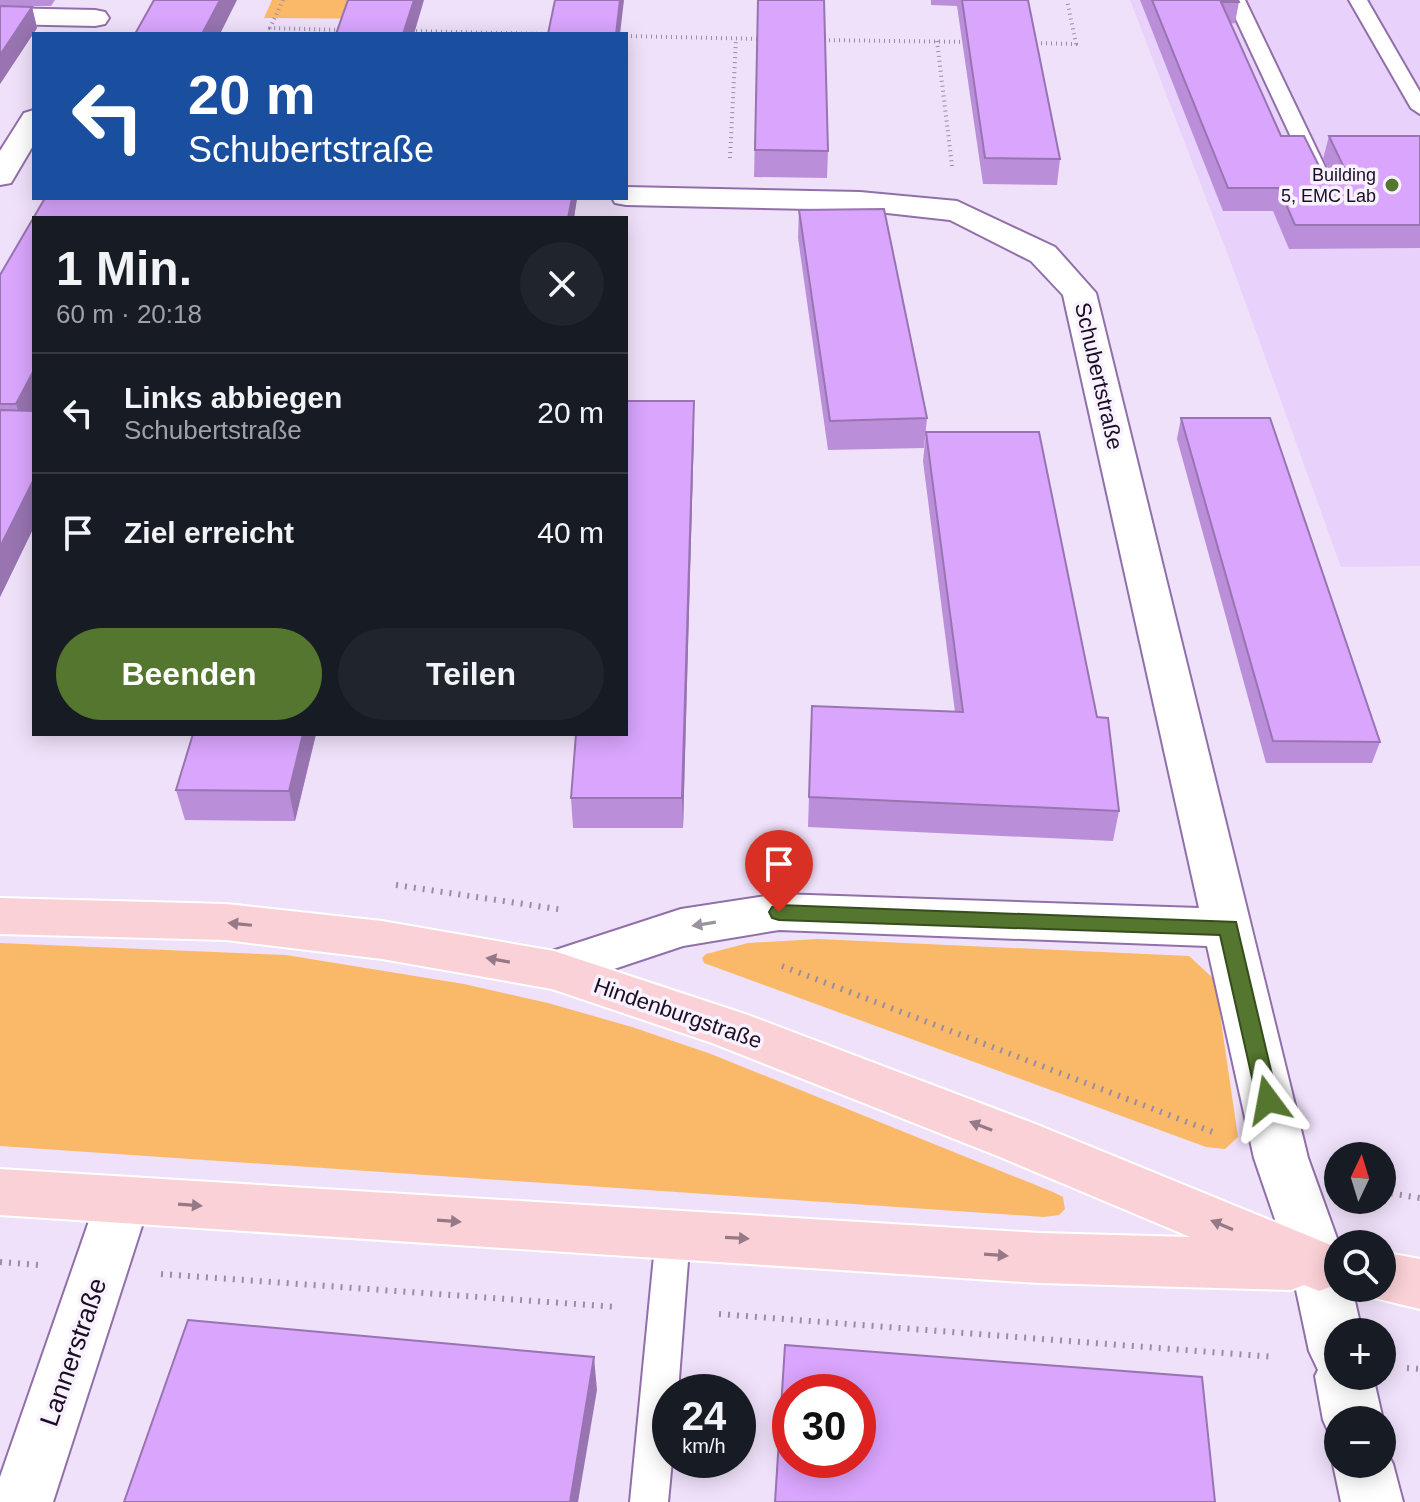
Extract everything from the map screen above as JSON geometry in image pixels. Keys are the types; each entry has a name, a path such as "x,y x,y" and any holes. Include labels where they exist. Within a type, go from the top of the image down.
{"main road":[{"name":"Hindenburgstraße","path":"0,916 226,922 382,940 554,970 730,1029 976,1124 1324,1266"},
{"path":"0,1192 1039,1258 1324,1268"},
{"path":"1396,1280 1420,1284"}],"street":[{"path":"0,16 95,17"},
{"path":"8,183 32,124"},
{"name":"Schubertstraße","path":"628,196 860,201 957,211 1043,254 1079,293 1281,1158 1324,1257"},
{"path":"554,970 681,928 779,912 1229,928"},
{"name":"Lannerstraße","path":"22,1502 123,1201"},
{"path":"1366,1478 1372,1502"}],"lane":[{"path":"1236,0 1323,185"},
{"path":"1358,0 1420,108"},
{"path":"1305,147 1334,147"},
{"path":"649,1502 673,1235"}],"path":[{"path":"268,32 283,0"},
{"path":"1030,43 1076,44 1067,0"},
{"path":"270,28 325,32 342,30"},
{"path":"403,31 444,32"},
{"path":"628,36 766,39"},
{"path":"728,199 736,39"},
{"path":"813,40 983,42"},
{"path":"937,41 957,211"},
{"path":"1396,1194 1420,1198"}],"shaded area":[{"path":"272,0 421,0 414,19 264,18"},
{"path":"1130,0 1420,0 1420,566 1341,567 1234,271"},
{"path":"818,939 1189,956 1215,980 1238,1137 1225,1149 1206,1147 704,963 702,958 706,954 748,943"},
{"path":"0,943 286,955 464,984 548,1003 711,1054 1053,1192 1063,1197 1065,1209 1059,1215 1044,1217 0,1146"}],"building":[{"path":"154,0 220,0 203,32 136,32"},
{"path":"348,0 414,0 404,32 337,32"},
{"path":"555,0 620,0 616,32 548,32"},
{"path":"758,0 824,0 828,151 755,150"},
{"path":"962,0 1028,0 1060,159 985,158"},
{"path":"1152,0 1238,0 1221,2 1281,136 1304,136 1327,182 1336,183 1348,176 1329,136 1420,136 1420,225 1295,225 1279,188 1228,188"},
{"path":"0,6 32,7 0,55"},
{"path":"44,200 572,200 568,216 34,216"},
{"path":"884,209 927,418 830,421 799,210"},
{"path":"32,220 32,374 16,404 0,404 0,275"},
{"path":"628,401 694,401 682,798 571,798 576,736 628,736"},
{"path":"0,410 32,411 32,483 0,547"},
{"path":"1181,418 1270,418 1380,742 1273,741"},
{"path":"926,432 1039,432 1097,717 1108,718 1119,811 809,797 812,706 963,712"},
{"path":"192,736 303,736 289,791 176,790"},
{"path":"188,1320 594,1357 570,1502 124,1502"},
{"path":"785,1345 1202,1377 1215,1502 775,1502 777,1478 876,1478 876,1374 783,1374"}],"place":[{"name":"Building 5, EMC Lab","path":"1392,185"}],"route":[{"path":"779,912 1229,928 1268,1100"}]}
